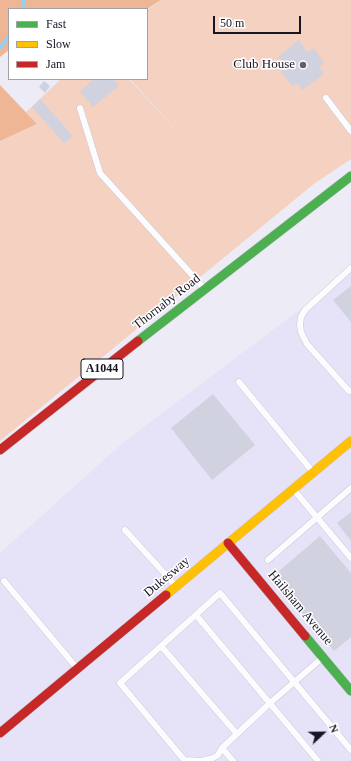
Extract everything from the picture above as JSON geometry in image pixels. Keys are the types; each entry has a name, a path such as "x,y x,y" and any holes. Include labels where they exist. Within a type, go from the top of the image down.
{"street":[{"name":"Thornaby Road","path":"0,450 205,288 351,176"},
{"name":"Dukesway","path":"0,733 351,441"},
{"name":"Hailsham Avenue","path":"228,543 351,691"}],"lane":[{"path":"326,98 351,131"},
{"path":"80,108 100,174 205,288"},
{"path":"351,268 305,310 301,317 300,325 301,332 307,344 349,391 351,391"},
{"path":"239,382 313,472"},
{"path":"268,560 351,488"},
{"path":"293,489 351,558"},
{"path":"125,530 176,586"},
{"path":"4,581 77,669"},
{"path":"324,657 294,682 270,703 222,748 218,755 201,761 185,761 120,682 220,593 294,682 351,750"},
{"path":"196,615 318,761"},
{"path":"161,646 237,734"},
{"path":"222,748 233,761"}],"shaded area":[{"path":"0,0 161,0 148,8 8,8 8,51 0,57"},
{"path":"161,0 351,0 351,159 315,183 0,441 0,141 37,124 26,112 60,80 130,80 204,161 131,80 148,80 148,9"},
{"path":"0,85 37,124 0,141"},
{"path":"351,271 351,761 0,761 0,553 125,441"}],"building":[{"name":"Club House","path":"299,40 307,52 314,48 324,63 319,67 324,74 302,90 298,83 292,86 281,71 286,67 278,57"},
{"path":"93,80 114,80 119,86 93,107 80,91"},
{"path":"44,81 50,86 45,93 39,87"},
{"path":"40,99 73,136 64,143 32,107"},
{"path":"351,286 351,322 333,300"},
{"path":"213,394 255,445 212,480 171,428"},
{"path":"351,512 351,541 337,523"},
{"path":"320,536 351,573 351,637 334,651 272,577"}],"waterway":[{"path":"22,8 24,0"},
{"path":"0,48 8,37"}],"traffic: fast":[{"path":"138,341 351,176"},
{"path":"305,636 351,691"}],"traffic: slow":[{"path":"166,595 351,441"}],"traffic: jam":[{"path":"0,450 138,341"},
{"path":"228,543 305,636"},
{"path":"0,733 166,595"}],"place":[{"name":"Club House","path":"303,65"}]}
